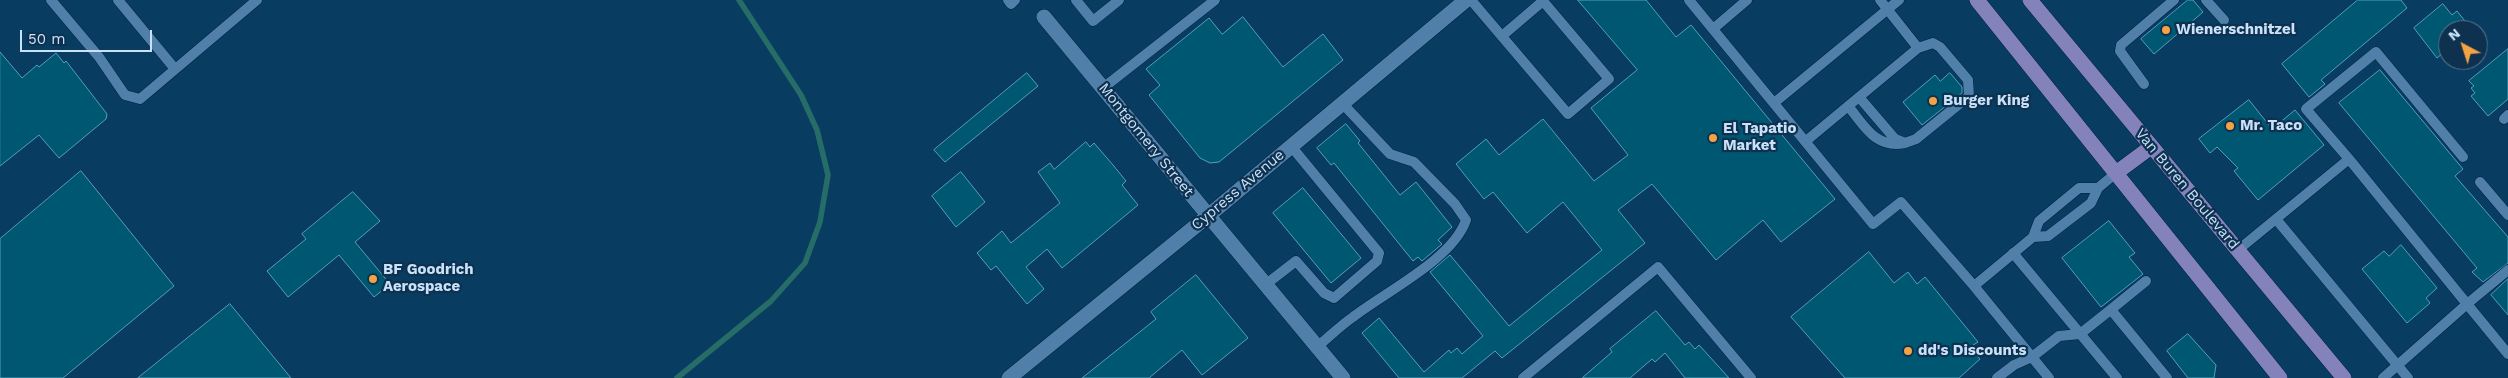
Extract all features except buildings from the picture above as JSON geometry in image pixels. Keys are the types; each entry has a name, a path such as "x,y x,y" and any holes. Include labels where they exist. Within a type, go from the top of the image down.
{"main road":[{"path":"1977,0 2278,377"},
{"name":"Van Buren Boulevard","path":"2030,0 2344,378"},
{"path":"2116,173 2151,147"}],"street":[{"name":"Cypress Avenue","path":"1009,378 1208,216 1466,0"},
{"name":"Montgomery Street","path":"1044,17 1343,378"}],"lane":[{"path":"51,0 99,57 126,95 140,99 252,2"},
{"path":"118,0 175,69"},
{"path":"1008,0 1011,4 1015,0"},
{"path":"1076,0 1093,21 1119,0"},
{"path":"1103,88 1215,0"},
{"path":"1471,0 1568,114 1609,79 1543,1 1502,36"},
{"path":"1689,0 1873,224 1900,202 1974,286 2049,378"},
{"path":"1713,28 1747,0"},
{"path":"1880,0 1918,48"},
{"path":"1774,103 1899,0"},
{"path":"2144,84 2120,51 2121,45 2124,40 2174,0"},
{"path":"2206,0 2224,20"},
{"path":"1806,141 1848,106 1918,48 1932,44 1940,47 1968,80 1969,96 1916,139 1905,143 1891,146 1880,142 1848,106"},
{"path":"2463,157 2376,52 2306,109 2350,159 2508,354"},
{"path":"1859,97 1895,139 1905,143"},
{"path":"1318,347 1351,318 1420,272 1461,234 1466,220 1455,204 1414,162 1390,154 1342,103"},
{"path":"1266,285 1296,261 1324,292 1334,298 1377,261 1379,253 1291,146"},
{"path":"2238,250 2350,159"},
{"path":"2033,237 2048,236 2091,203 2098,188 2116,173"},
{"path":"2480,182 2508,215"},
{"path":"1974,286 2033,237 2038,221 2079,188 2098,188"},
{"path":"2276,218 2408,378"},
{"path":"2013,253 2117,378"},
{"path":"1523,378 1658,267 1751,378"},
{"path":"2383,378 2508,270"},
{"path":"1997,378 2014,365 2032,357 2059,336 2080,334 2146,281"},
{"path":"2109,311 2112,312 2167,378"}],"waterway":[{"path":"677,378 771,301 805,263 820,222 828,175 817,130 801,95 739,0"}],"place":[{"name":"Wienerschnitzel","path":"2166,30"},
{"name":"Burger King","path":"1933,101"},
{"name":"Mr. Taco","path":"2230,126"},
{"name":"El Tapatio Market","path":"1713,138"},
{"name":"BF Goodrich Aerospace","path":"373,279"},
{"name":"dd's Discounts","path":"1908,351"}]}
